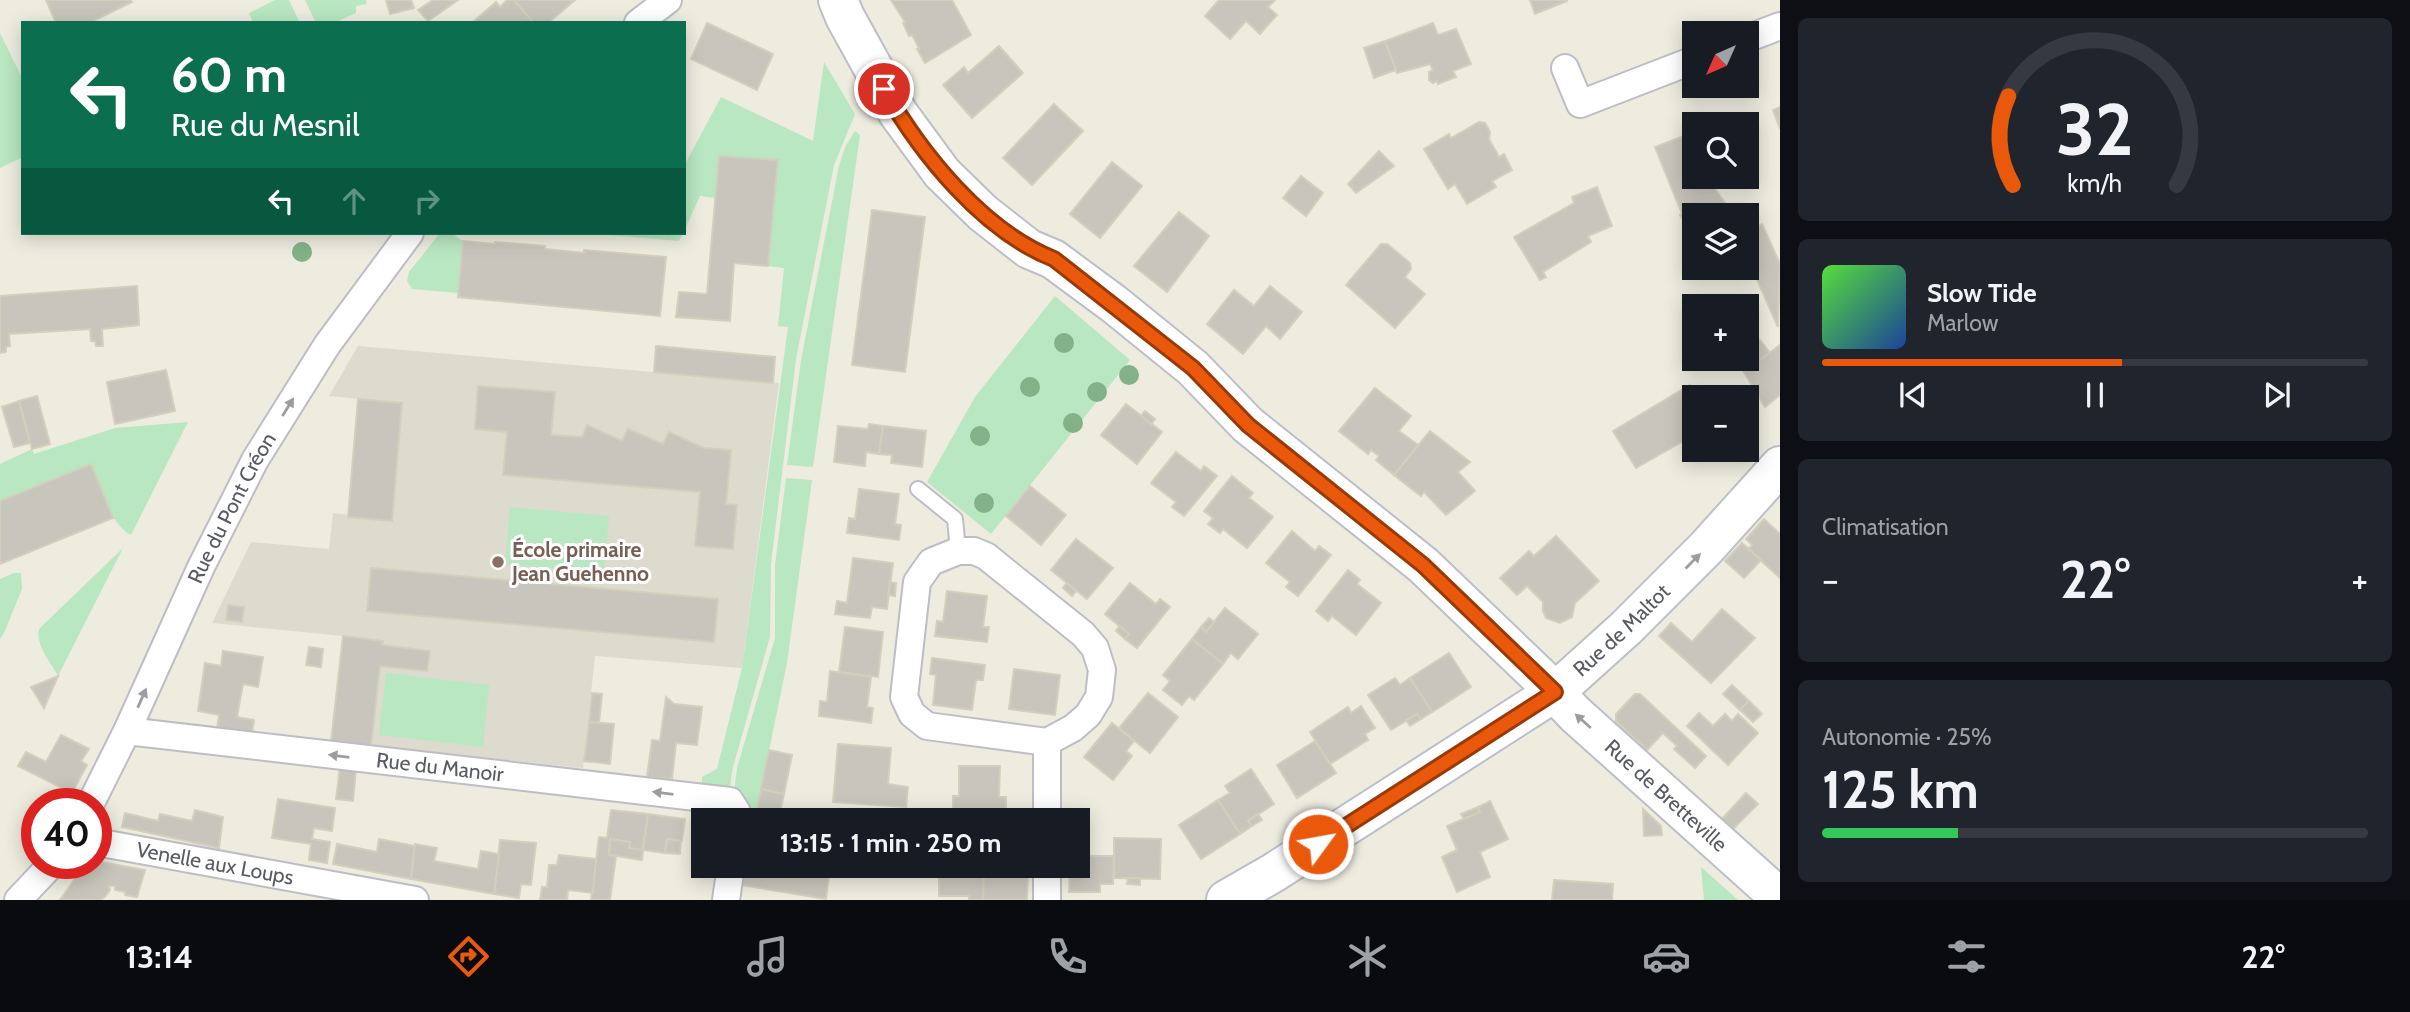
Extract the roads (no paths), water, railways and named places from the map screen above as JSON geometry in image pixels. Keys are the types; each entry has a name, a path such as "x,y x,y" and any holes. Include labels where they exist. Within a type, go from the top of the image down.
{"street":[{"path":"641,21 668,0"},
{"name":"Rue de Bretteville","path":"838,0 905,123 942,173 984,213 1029,249 1054,259 1193,368 1248,425 1423,565 1575,714 1780,898"},
{"path":"1759,34 1780,26"},
{"path":"1565,68 1580,104 1682,65"},
{"name":"Rue du Pont Créon","path":"98,788 201,568 255,460 327,345 408,235"},
{"name":"Rue de Maltot","path":"1226,900 1285,866 1555,692 1626,628 1706,548 1780,466"},
{"path":"958,551 974,551 998,563 1083,634 1095,648 1102,670 1099,696 1088,715 1073,728 1047,742 928,726 912,714 904,697 917,582 930,562 958,551"},
{"name":"Rue du Manoir","path":"127,731 730,801 734,808"},
{"path":"1047,742 1047,808"},
{"name":"Venelle aux Loups","path":"112,845 415,900"},
{"path":"726,900 729,878"},
{"path":"1046,878 1046,900"},
{"path":"18,900 38,879"}],"lane":[{"path":"918,489 955,519 958,551"}],"place":[{"name":"École primaire Jean Guehenno","path":"498,562"}]}
